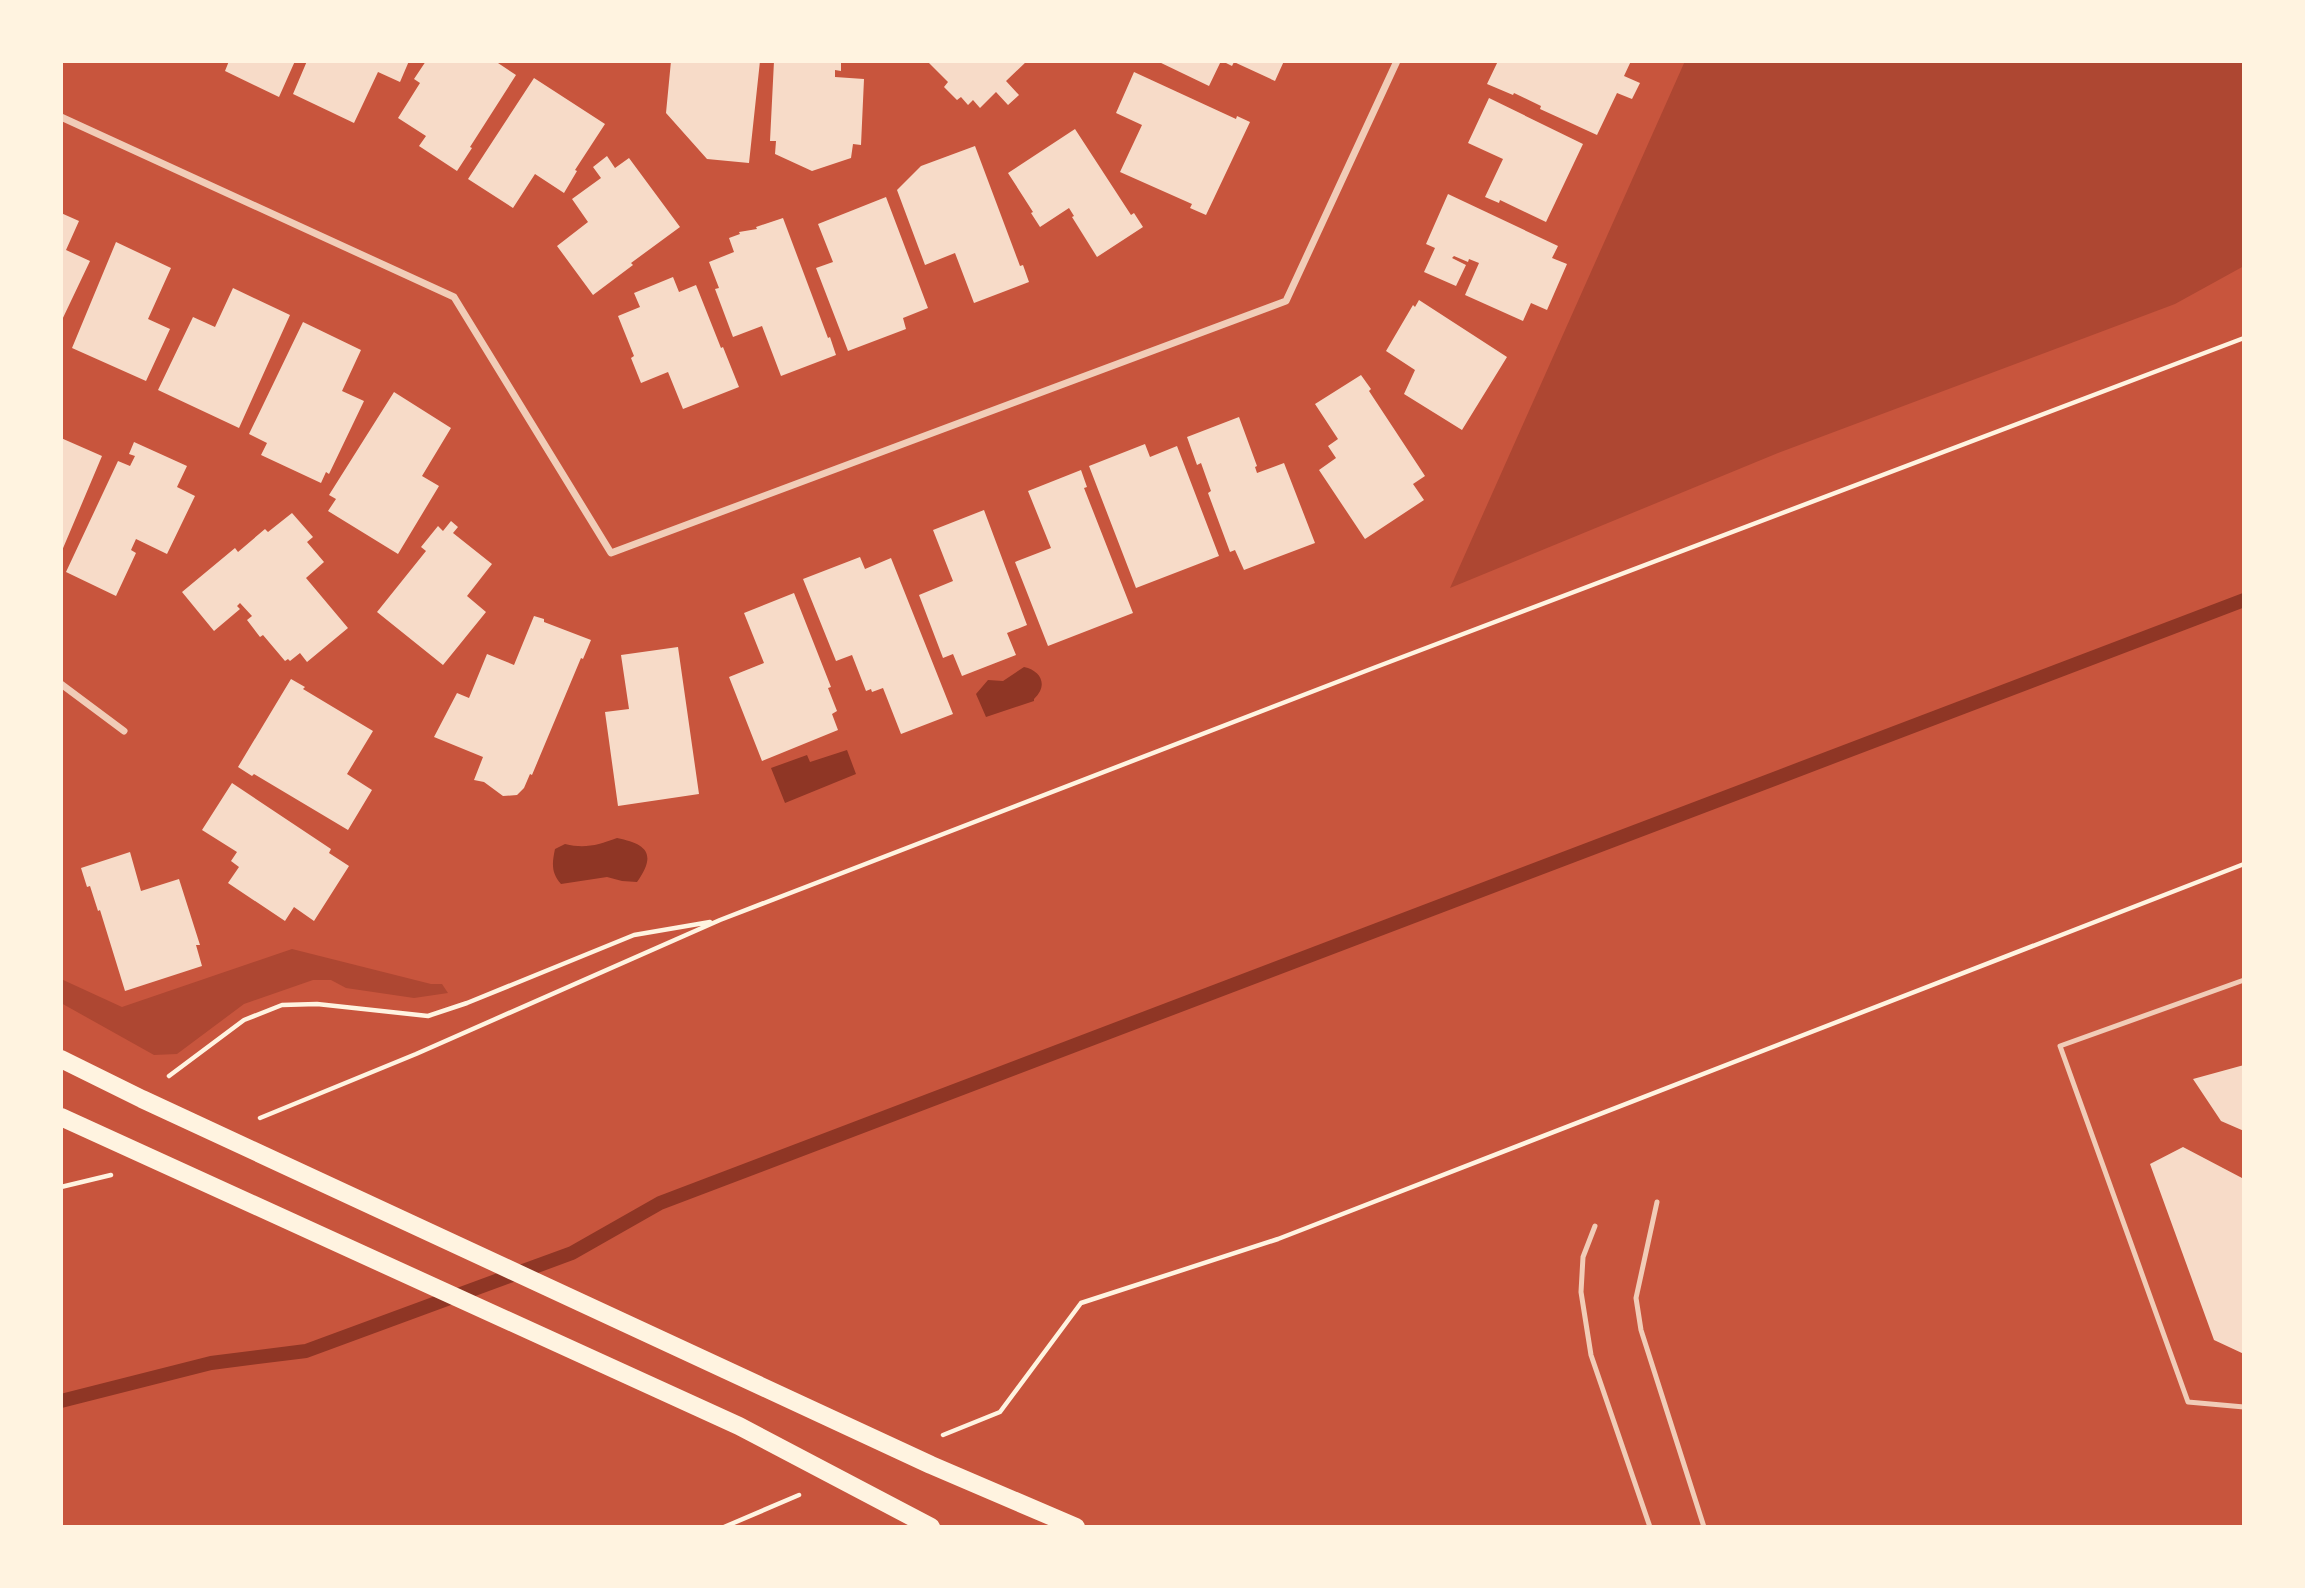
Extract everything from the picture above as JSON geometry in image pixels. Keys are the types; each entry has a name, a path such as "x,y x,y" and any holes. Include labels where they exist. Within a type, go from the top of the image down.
{"main road":[{"path":"61,1059 142,1100 903,1452 1076,1527"},
{"path":"61,1117 739,1426 930,1527"}],"street":[{"path":"61,117 454,297 611,553 1286,301 1397,61"},
{"path":"61,684 124,731"}],"lane":[{"path":"2244,980 2060,1046 2188,1402 2244,1407"},
{"path":"1657,1202 1636,1298 1641,1330 1704,1527"},
{"path":"1595,1226 1583,1257 1581,1292 1591,1354 1650,1527"}],"path":[{"path":"256,1120 429,1048 720,920 1363,672 2244,338"},
{"path":"903,1452 1000,1412 1080,1303 1278,1239 2244,864"},
{"path":"142,1100 167,1077 244,1020 282,1005 317,1004 428,1016 634,936 720,920"},
{"path":"61,1188 115,1173"},
{"path":"724,1527 841,1478"}],"shaded area":[{"path":"1685,61 2244,61 2244,266 2175,304 1778,453 1450,588"},
{"path":"1024,667 1039,675 1041,680 1041,689 1034,701 986,717 976,694 988,680 1003,681"},
{"path":"847,750 856,774 785,803 771,768 807,755 810,762"},
{"path":"617,838 636,843 646,852 647,864 637,882 607,877 561,884 555,876 555,849 565,844 591,846"},
{"path":"292,949 431,984 442,984 448,993 414,998 346,988 331,980 313,980 244,1004 177,1054 154,1055 61,1003 61,979 122,1007"}],"building":[{"path":"229,61 295,61 279,97 225,71"},
{"path":"307,61 409,61 400,82 378,72 354,123 293,94"},
{"path":"426,61 495,61 516,75 457,171 419,146 426,136 398,118 420,83 414,79"},
{"path":"671,61 760,61 749,163 707,159 666,113"},
{"path":"774,61 841,61 841,71 835,70 835,77 864,79 861,145 853,144 851,158 812,171 775,154 776,141 770,141"},
{"path":"927,61 1027,61 1006,81 1019,95 1008,105 996,92 980,108 973,100 968,105 961,97 957,100 944,87 948,82"},
{"path":"1157,61 1221,61 1209,86"},
{"path":"1222,61 1284,61 1275,81 1234,62 1232,66"},
{"path":"1498,61 1631,61 1624,76 1640,83 1632,99 1617,93 1597,135 1540,109 1541,106 1514,93 1513,95 1487,84"},
{"path":"1134,72 1236,119 1237,116 1250,122 1206,215 1190,208 1192,204 1120,172 1142,125 1116,113"},
{"path":"534,78 605,124 575,170 577,171 564,193 535,174 513,208 468,179"},
{"path":"1489,98 1583,144 1546,222 1500,200 1499,203 1485,197 1503,159 1468,143"},
{"path":"1075,129 1131,215 1134,213 1143,227 1097,257 1069,208 1040,227 1008,173"},
{"path":"975,146 1020,266 1023,265 1029,282 974,303 955,253 925,265 897,190 921,166"},
{"path":"607,156 615,168 629,158 680,227 593,295 557,246 588,222 572,199 601,178 593,167"},
{"path":"1448,194 1558,246 1552,258 1567,264 1547,310 1531,303 1523,321 1465,295 1479,263 1469,259 1468,262 1454,256 1452,258 1466,265 1456,286 1424,272 1435,248 1426,244"},
{"path":"886,197 928,308 903,318 906,329 848,351 816,268 833,262 818,224"},
{"path":"61,213 79,221 66,250 90,261 61,322"},
{"path":"783,218 836,355 781,376 762,326 733,337 715,289 719,288 709,262 734,252 729,238 740,234 739,232 757,229 756,227"},
{"path":"116,242 171,268 148,319 170,329 146,381 72,348"},
{"path":"673,277 679,292 696,285 739,387 683,409 668,372 641,383 631,358 634,356 618,316 640,307 634,293"},
{"path":"233,288 290,315 239,428 158,390 193,317 215,327"},
{"path":"1419,300 1507,357 1462,430 1404,394 1415,370 1386,351 1413,305 1415,307"},
{"path":"303,322 361,350 342,391 364,401 329,474 326,472 321,483 261,455 267,443 249,434"},
{"path":"1361,375 1425,476 1413,484 1424,500 1365,539 1319,470 1336,458 1328,446 1338,439 1315,404"},
{"path":"394,392 451,428 422,476 439,486 398,554 328,511 336,499 329,495"},
{"path":"1239,417 1257,466 1257,473 1284,463 1315,543 1244,570 1235,550 1230,552 1208,493 1211,491 1201,463 1197,465 1187,437"},
{"path":"61,438 102,456 61,553"},
{"path":"134,442 187,466 177,487 195,496 167,554 136,539 131,550 136,553 116,596 66,572 118,461 130,466 135,456 129,454"},
{"path":"1145,444 1150,457 1177,446 1219,556 1136,588 1089,466"},
{"path":"1081,470 1087,487 1084,488 1133,613 1048,646 1015,562 1051,548 1028,491"},
{"path":"984,510 1027,625 1007,633 1016,655 962,676 953,654 943,658 919,595 953,581 933,530"},
{"path":"292,513 313,537 307,542 324,562 306,578 348,628 307,662 300,653 290,661 285,661 263,635 260,637 247,620 252,616 240,603 237,606 240,609 214,631 182,592 235,548 238,552 265,529 268,532"},
{"path":"451,521 458,527 453,533 492,564 467,596 486,612 443,665 377,612 426,551 421,547 438,526 443,531"},
{"path":"860,557 865,569 891,558 953,714 901,734 883,688 866,691 852,655 836,661 803,579"},
{"path":"794,593 831,687 828,688 837,711 832,714 838,730 762,761 729,677 764,663 744,613"},
{"path":"534,616 591,640 532,775 530,774 524,788 517,795 503,796 484,782 474,780 483,757 434,737 457,693 469,698 487,654 514,665"},
{"path":"678,647 699,794 618,806 605,712 629,709 621,655"},
{"path":"291,679 373,731 347,774 372,790 348,830 238,767"},
{"path":"232,783 331,849 329,853 349,866 314,921 294,907 285,921 228,883 239,867 231,861 237,852 202,830"},
{"path":"130,852 141,891 179,879 200,945 196,945 202,966 125,991 100,910 98,911 90,886 87,887 81,868"},
{"path":"2244,1065 2244,1131 2221,1121 2193,1079"},
{"path":"2183,1147 2242,1178 2244,1182 2244,1354 2214,1340 2150,1164"}],"waterway":[{"path":"61,1401 211,1363 306,1351 572,1253 660,1203 2244,600"}]}
